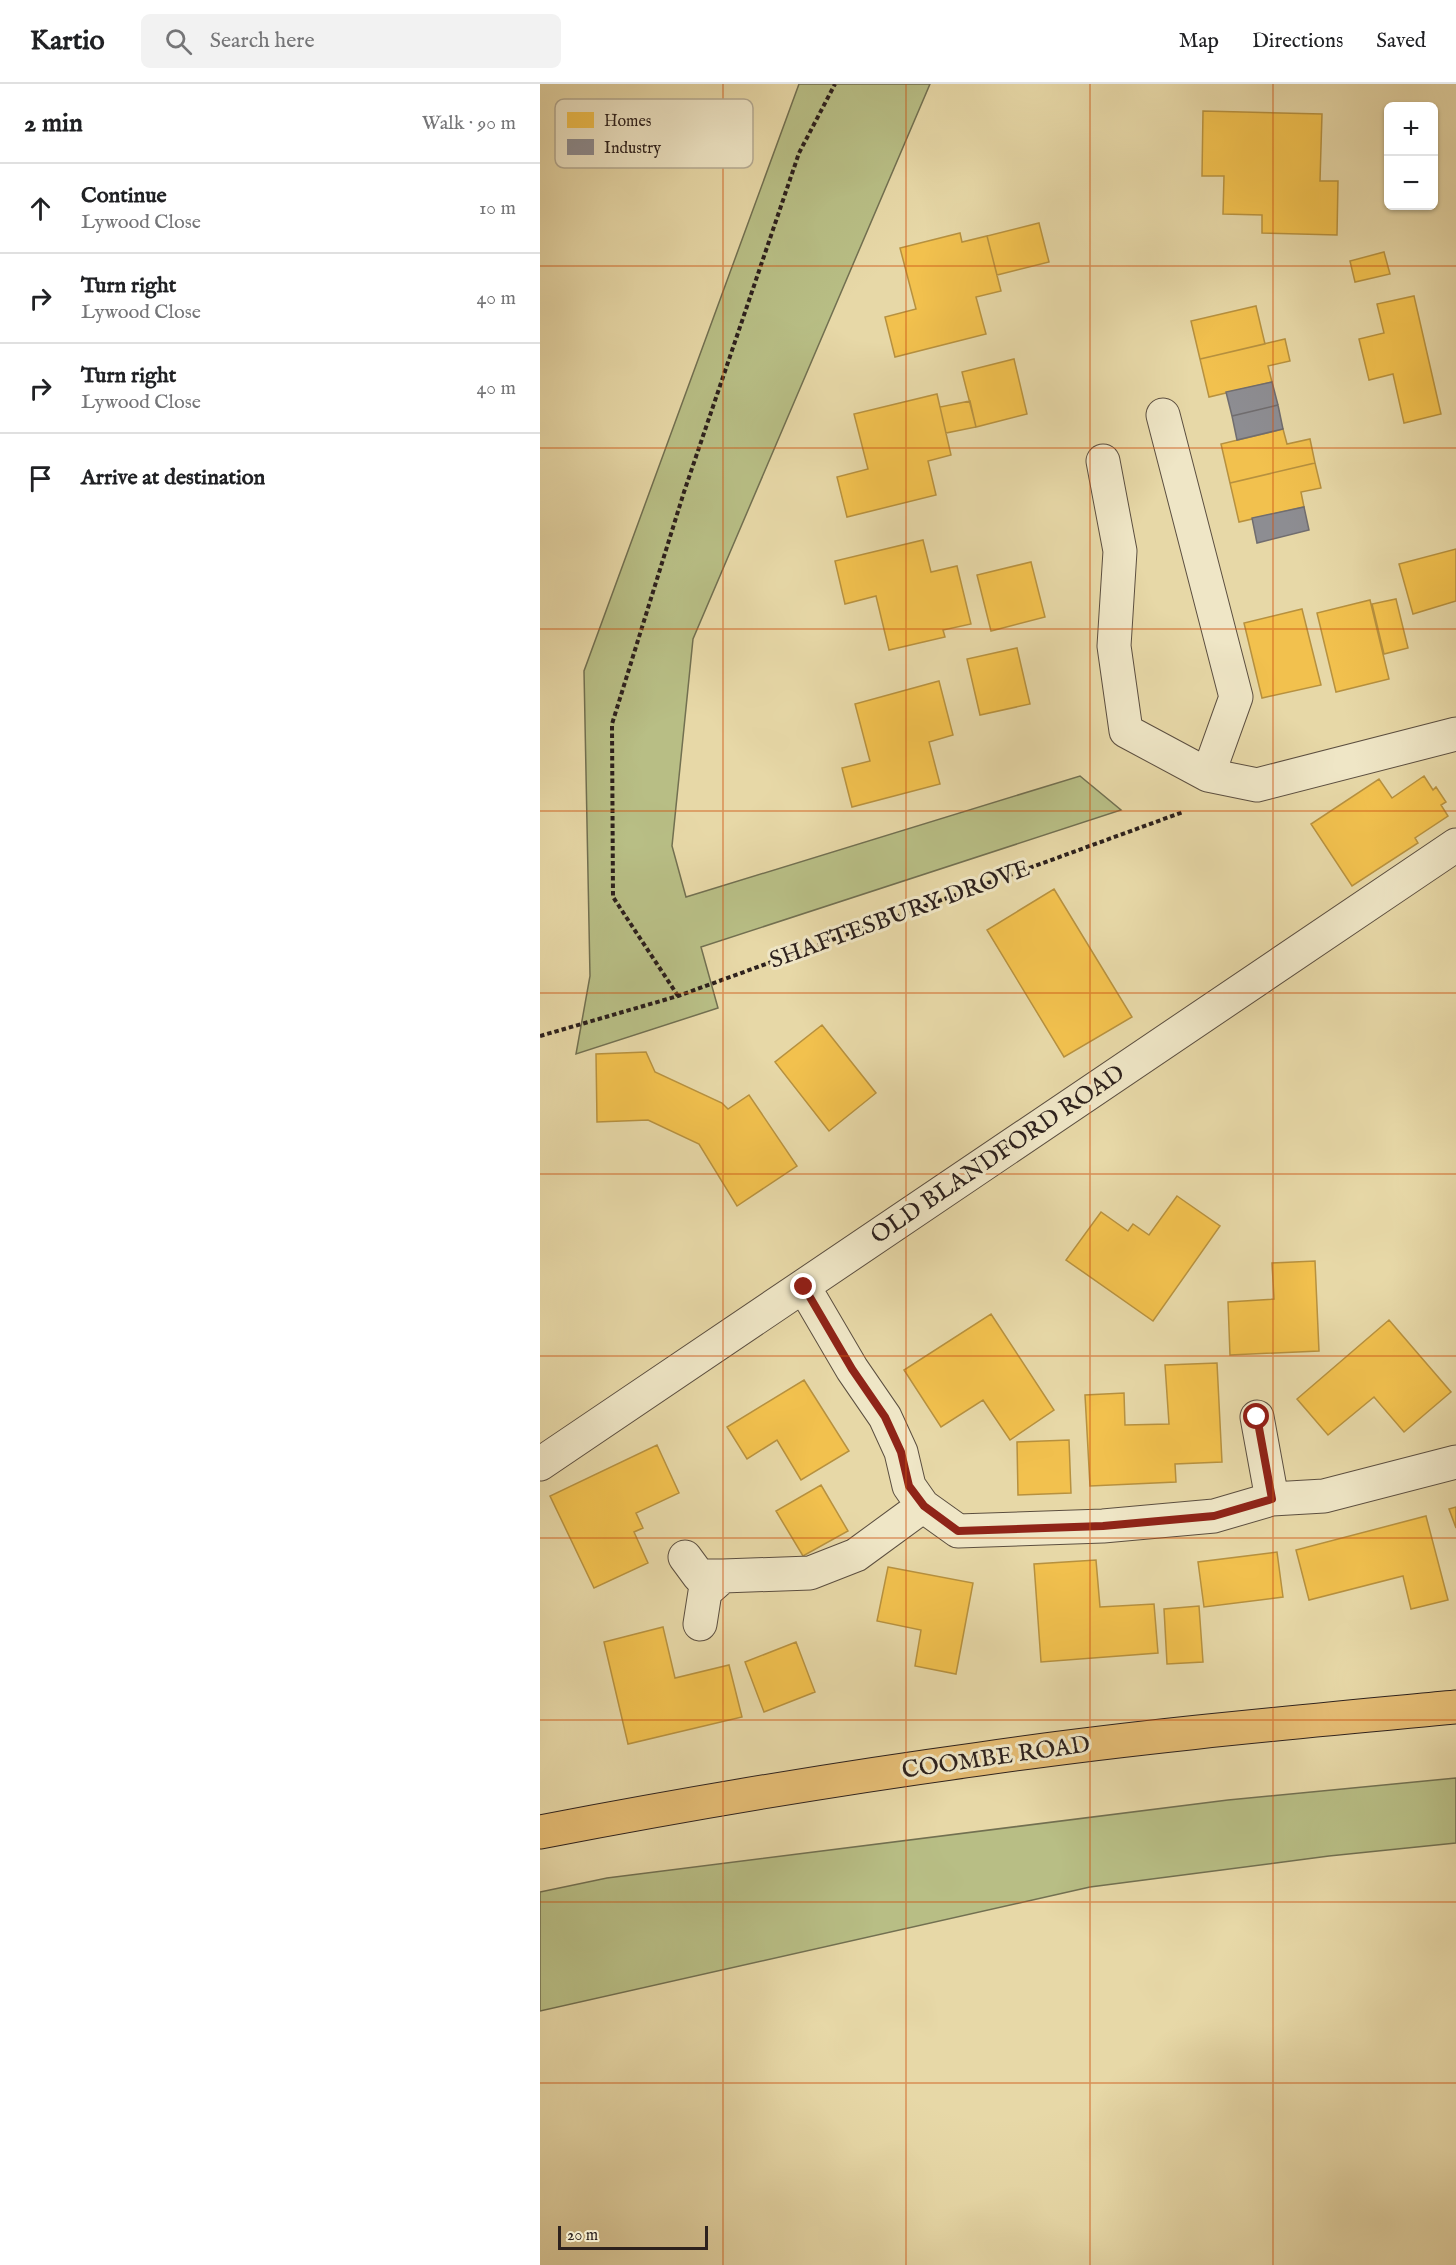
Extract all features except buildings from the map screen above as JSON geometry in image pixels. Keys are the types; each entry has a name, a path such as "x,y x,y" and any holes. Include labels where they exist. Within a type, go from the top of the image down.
{"highway":[{"name":"COOMBE ROAD","path":"540,1833 842,1779 982,1758 1145,1738 1456,1707"}],"street":[{"path":"1163,415 1236,697 1208,775"},
{"path":"1103,461 1120,551 1114,646 1126,731 1208,775 1257,785 1456,734"},
{"name":"OLD BLANDFORD ROAD","path":"540,1464 1456,845"},
{"path":"804,1287 852,1369 885,1417 901,1452 909,1486 924,1506 958,1531 1103,1526 1214,1516 1272,1499 1324,1496 1456,1462"},
{"path":"1257,1417 1272,1499"},
{"path":"685,1557 699,1576 810,1573 856,1555 924,1506"},
{"path":"700,1624 705,1592 723,1576"}],"path":[{"path":"678,996 613,897 612,724 684,492 799,153 835,84"},
{"name":"SHAFTESBURY DROVE","path":"540,1036 678,996 1191,810"}],"green space":[{"path":"799,84 930,84 693,639 672,846 686,897 1080,776 1121,810 701,947 718,1008 576,1054 590,976 584,671"},
{"path":"1456,1778 1456,1843 1329,1856 1090,1887 540,2011 540,1892 607,1878 1228,1800"}],"route":[{"path":"804,1287 852,1369 885,1417 901,1452 909,1486 924,1506 958,1531 1103,1526 1214,1516 1272,1499 1257,1417"}]}
